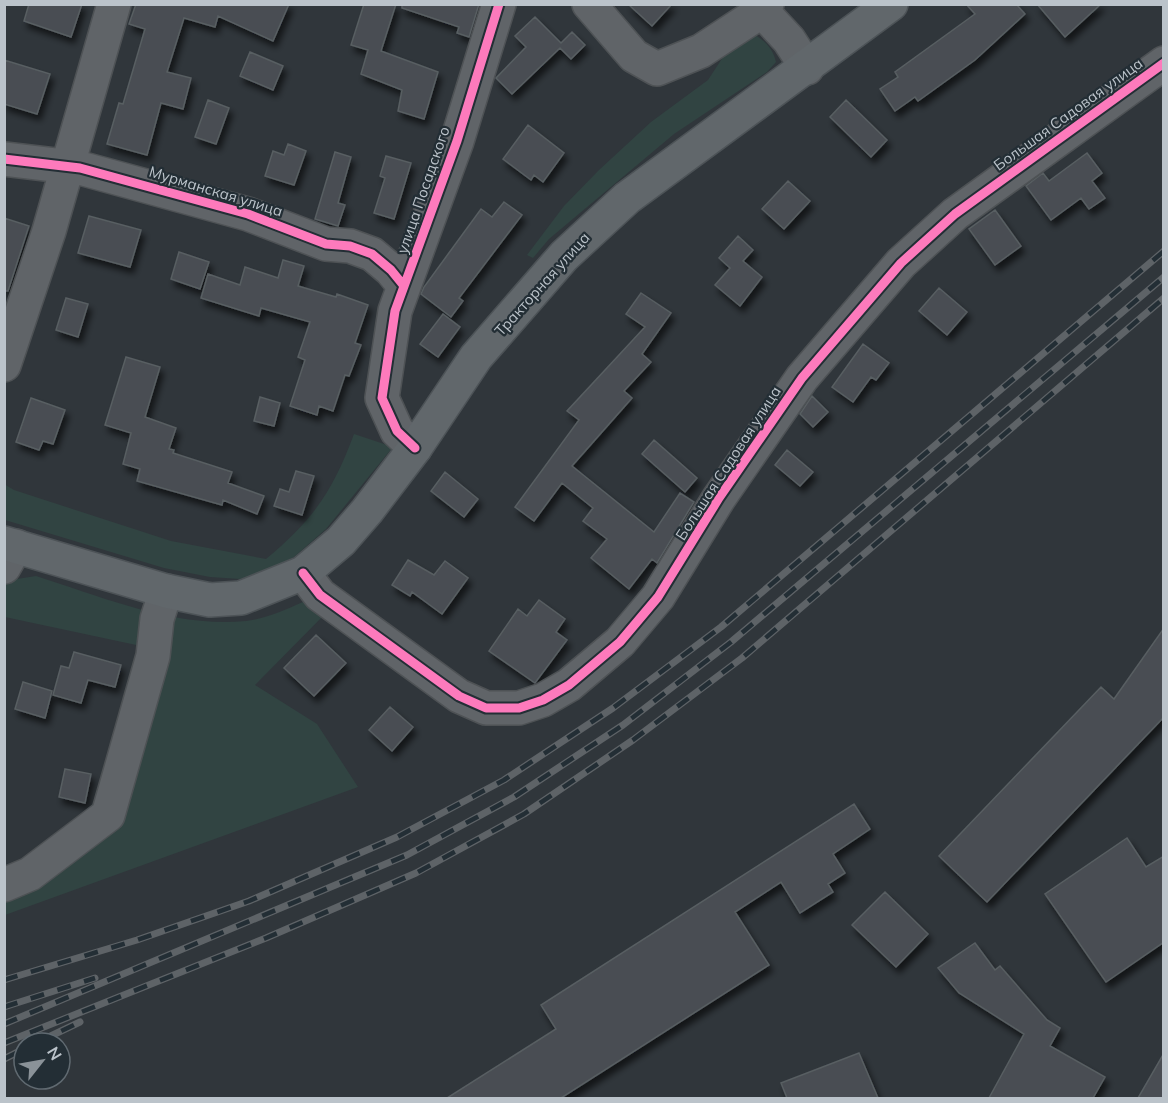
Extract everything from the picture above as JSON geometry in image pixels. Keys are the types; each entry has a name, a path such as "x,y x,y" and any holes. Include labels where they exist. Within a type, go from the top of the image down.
{"main road":[{"name":"Тракторная улица","path":"303,573 341,541 416,448 476,357 564,256 627,198 807,68 891,4"},
{"path":"8,552 210,600 241,598 303,573"}],"street":[{"path":"4,364 49,231 114,4"},
{"name":"улица Посадского","path":"416,448 397,431 382,398 395,311 457,141 499,4"},
{"path":"589,4 634,56 657,69 701,51 764,8 807,68"},
{"name":"Большая Садовая улица","path":"303,573 320,595 459,696 486,708 519,708 543,700 569,684 620,642 658,597 719,498 802,378 901,263 955,214 1164,63"},
{"name":"Мурманская улица","path":"4,159 66,167 182,194 248,214 326,244 350,246 372,254 391,270 404,286"},
{"path":"4,885 30,874 108,815 153,656 157,619 166,591"}],"green space":[{"path":"747,30 762,40 772,51 776,62 767,72 674,134 549,239 533,258 527,255 564,206 599,170 651,122 708,80 725,54"},
{"path":"354,434 393,447 326,529 294,557 261,574 240,579 210,577 164,568 5,520 4,484 14,490 171,541 266,559 297,531 320,503 338,472"},
{"path":"36,576 139,609 192,620 246,621 268,616 303,602 312,603 325,614 255,685 317,724 358,787 5,915 5,891 114,824 155,649 5,617 4,581"}],"building":[{"path":"29,4 82,4 71,37 24,21"},
{"path":"136,4 289,4 273,41 218,16 215,27 184,18 167,72 191,78 183,109 161,103 147,155 107,144 119,103 123,104 145,29 129,24"},
{"path":"364,4 396,4 381,51 438,72 424,119 398,111 402,90 361,74 368,50 351,45"},
{"path":"402,4 479,4 469,37 457,33 459,27 402,8"},
{"path":"628,4 672,4 652,26"},
{"path":"966,4 1016,4 1025,14 975,60 918,101 915,97 895,111 880,89 898,77 895,72 975,14"},
{"path":"1037,4 1101,4 1065,37"},
{"path":"535,17 561,43 572,32 585,45 571,59 560,48 512,94 496,78 526,47 515,36"},
{"path":"250,52 283,66 273,90 240,76"},
{"path":"4,60 50,74 37,114 4,104"},
{"path":"208,100 229,108 216,144 195,137"},
{"path":"846,100 887,140 871,157 830,117"},
{"path":"528,125 564,153 543,182 534,175 531,180 503,159"},
{"path":"288,144 306,151 294,185 265,176 273,151 284,155"},
{"path":"335,152 351,157 338,203 345,205 338,226 315,219"},
{"path":"1087,153 1102,173 1092,181 1105,198 1089,209 1081,198 1051,220 1026,186 1043,173 1049,181"},
{"path":"386,156 411,163 394,219 374,213 385,178 380,176"},
{"path":"788,181 810,201 784,229 762,209"},
{"path":"504,202 522,215 459,298 463,301 451,317 421,294 424,287 481,209 492,217"},
{"path":"995,210 1021,246 995,265 969,229"},
{"path":"89,216 141,230 130,267 78,253"},
{"path":"4,218 29,226 8,291 4,291"},
{"path":"738,236 753,250 743,261 762,277 740,306 715,285 730,268 719,258"},
{"path":"179,252 209,262 200,289 171,279"},
{"path":"283,260 304,266 298,286 336,297 337,294 368,305 355,343 361,345 349,376 345,375 333,411 319,406 317,415 290,406 305,360 298,357 310,322 261,308 259,316 201,298 208,274 240,285 245,267 278,278"},
{"path":"939,288 967,312 947,335 919,311"},
{"path":"641,293 671,313 642,354 651,362 624,391 632,398 572,466 654,532 680,493 694,502 657,563 652,559 629,589 591,558 607,539 583,521 593,508 562,483 534,521 515,507 579,420 567,411 645,327 626,314"},
{"path":"66,298 88,304 78,337 56,330"},
{"path":"443,314 460,327 438,357 420,344"},
{"path":"863,344 889,363 876,380 871,377 853,402 832,387"},
{"path":"126,357 160,367 145,417 176,428 169,449 174,450 173,453 232,472 228,483 264,496 257,514 223,500 222,505 137,481 140,469 123,464 131,433 105,425"},
{"path":"812,396 828,412 813,427 800,414"},
{"path":"260,397 280,403 274,426 254,421"},
{"path":"31,398 65,410 53,444 43,441 39,450 16,442"},
{"path":"654,440 697,478 685,492 642,454"},
{"path":"787,450 813,472 800,486 775,465"},
{"path":"296,471 314,476 302,515 274,506 280,489 289,492"},
{"path":"445,472 478,499 464,517 431,491"},
{"path":"408,560 434,575 445,561 468,578 442,614 412,592 410,596 392,585"},
{"path":"539,600 565,619 556,632 567,640 535,683 489,651 518,609 527,616"},
{"path":"1164,628 1164,717 987,902 939,856 1101,687 1114,699"},
{"path":"316,635 346,663 314,696 284,668"},
{"path":"74,652 121,665 115,687 88,680 81,703 53,695 61,666 69,668"},
{"path":"23,682 52,691 45,718 15,709"},
{"path":"390,707 413,727 392,751 369,730"},
{"path":"65,769 91,774 85,803 59,797"},
{"path":"854,804 870,829 833,854 845,873 828,884 833,892 800,913 781,882 735,912 769,965 561,1098 447,1098 556,1029 541,1005"},
{"path":"1127,838 1146,867 1164,856 1164,942 1106,982 1045,894"},
{"path":"885,892 928,934 896,967 852,925"},
{"path":"975,943 995,970 1000,966 1047,1020 1060,1028 1050,1046 1105,1077 1093,1098 989,1098 1024,1034 959,993 938,968"},
{"path":"859,1053 878,1098 787,1098 781,1083"},
{"path":"1164,1053 1164,1098 1138,1098"}],"railway":[{"path":"4,980 137,940 249,901 397,837 504,780 613,708 721,627 1164,251"},
{"path":"4,1024 407,855 514,797 623,725 731,642 1164,277"},
{"path":"4,1043 266,938 416,873 524,814 633,740 742,658 1164,298"},
{"path":"4,1007 95,978"},
{"path":"61,1031 80,1022"},
{"path":"4,1059 12,1055"}],"cycle path":[{"path":"415,448 397,431 382,398 395,311 457,141 499,4"},
{"path":"303,573 320,595 459,696 486,708 519,708 543,700 569,685 620,642 658,597 719,498 802,378 901,263 955,214 1164,63"},
{"path":"4,159 80,168 248,214 326,244 350,246 372,254 391,270 404,286"}]}
